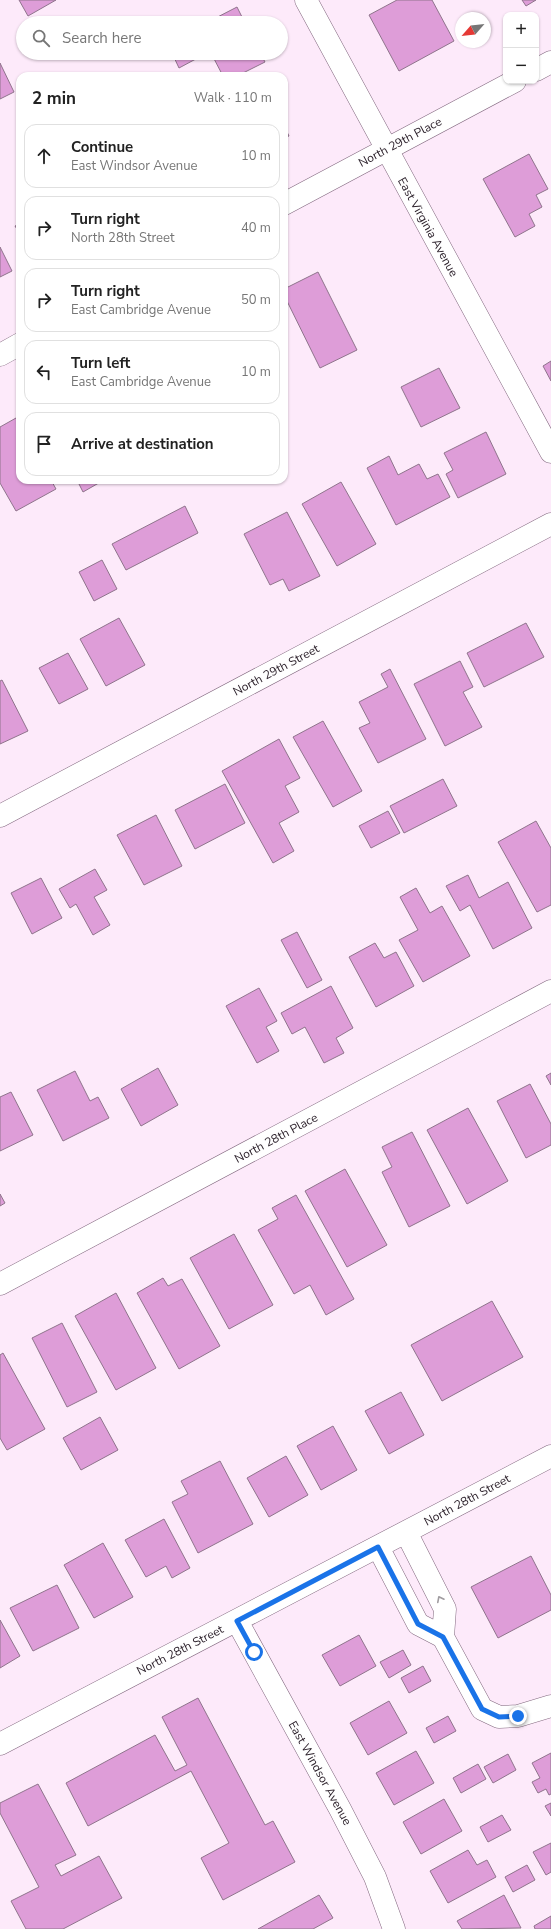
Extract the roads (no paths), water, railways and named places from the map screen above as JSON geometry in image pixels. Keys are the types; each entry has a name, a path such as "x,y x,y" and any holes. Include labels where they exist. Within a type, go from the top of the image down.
{"street":[{"name":"East Virginia Avenue","path":"306,0 551,452"},
{"path":"539,68 551,62"},
{"name":"North 29th Place","path":"288,202 509,84"},
{"path":"0,355 16,346"},
{"name":"North 29th Street","path":"0,816 551,524"},
{"name":"North 28th Place","path":"0,1284 551,992"},
{"name":"North 28th Street","path":"0,1744 551,1456"},
{"path":"406,1532 445,1609 443,1637 482,1709 499,1717 518,1716 551,1706"},
{"path":"378,1547 418,1624 443,1637"},
{"name":"East Windsor Avenue","path":"237,1621 375,1877 394,1929"}]}
